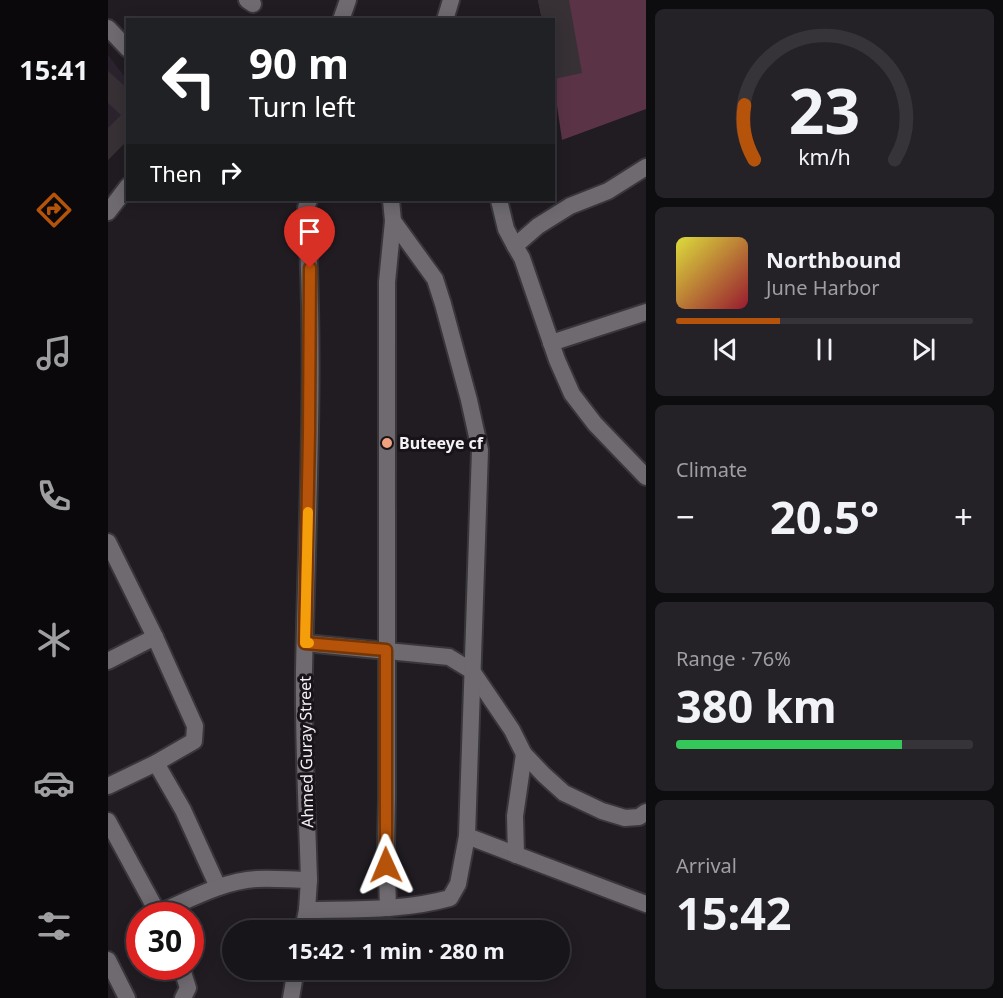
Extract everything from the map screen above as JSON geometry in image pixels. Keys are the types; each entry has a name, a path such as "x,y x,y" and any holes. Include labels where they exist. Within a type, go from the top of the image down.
{"street":[{"path":"342,18 348,0"},
{"path":"446,18 451,0"},
{"path":"108,28 126,47"},
{"path":"515,246 538,226 570,206 608,191 646,167"},
{"path":"108,212 126,189"},
{"name":"Ahmed Guray Street","path":"305,920 309,880 304,673 311,286 306,208 309,201"},
{"path":"388,908 386,844 387,282 393,221 391,201"},
{"path":"499,201 506,230 522,258 557,360 572,394 595,424 646,477"},
{"path":"307,910 388,908 434,903 450,898 458,884 467,836 480,450 469,400 435,279 393,221"},
{"path":"551,343 646,312"},
{"path":"108,542 195,726 194,741 156,763 108,786"},
{"path":"109,657 154,637"},
{"path":"305,643 448,657 472,671 512,730 524,754 564,793 602,811 625,818 639,817 646,812"},
{"path":"516,855 515,816 524,754"},
{"path":"156,763 183,810 218,887"},
{"path":"108,821 152,902"},
{"path":"467,836 646,904"},
{"path":"185,902 218,887 256,879 309,880"},
{"path":"108,960 127,998"},
{"path":"183,998 188,988 185,980"},
{"path":"291,998 294,980"}],"shaded area":[{"path":"538,0 646,0 646,109 562,140 555,92 555,18 542,18"},
{"path":"108,55 126,78 126,141 108,160"}],"building":[{"path":"538,0 569,0 582,73 555,79 555,18 542,18"},
{"path":"108,71 126,87 126,142 108,160 108,128 121,115 108,103"}],"slow traffic":[{"path":"308,512 305,643 309,643"}],"place":[{"name":"Buteeye cf","path":"387,443"}],"route":[{"path":"310,268 308,559 305,643 386,650 386,865"}]}
